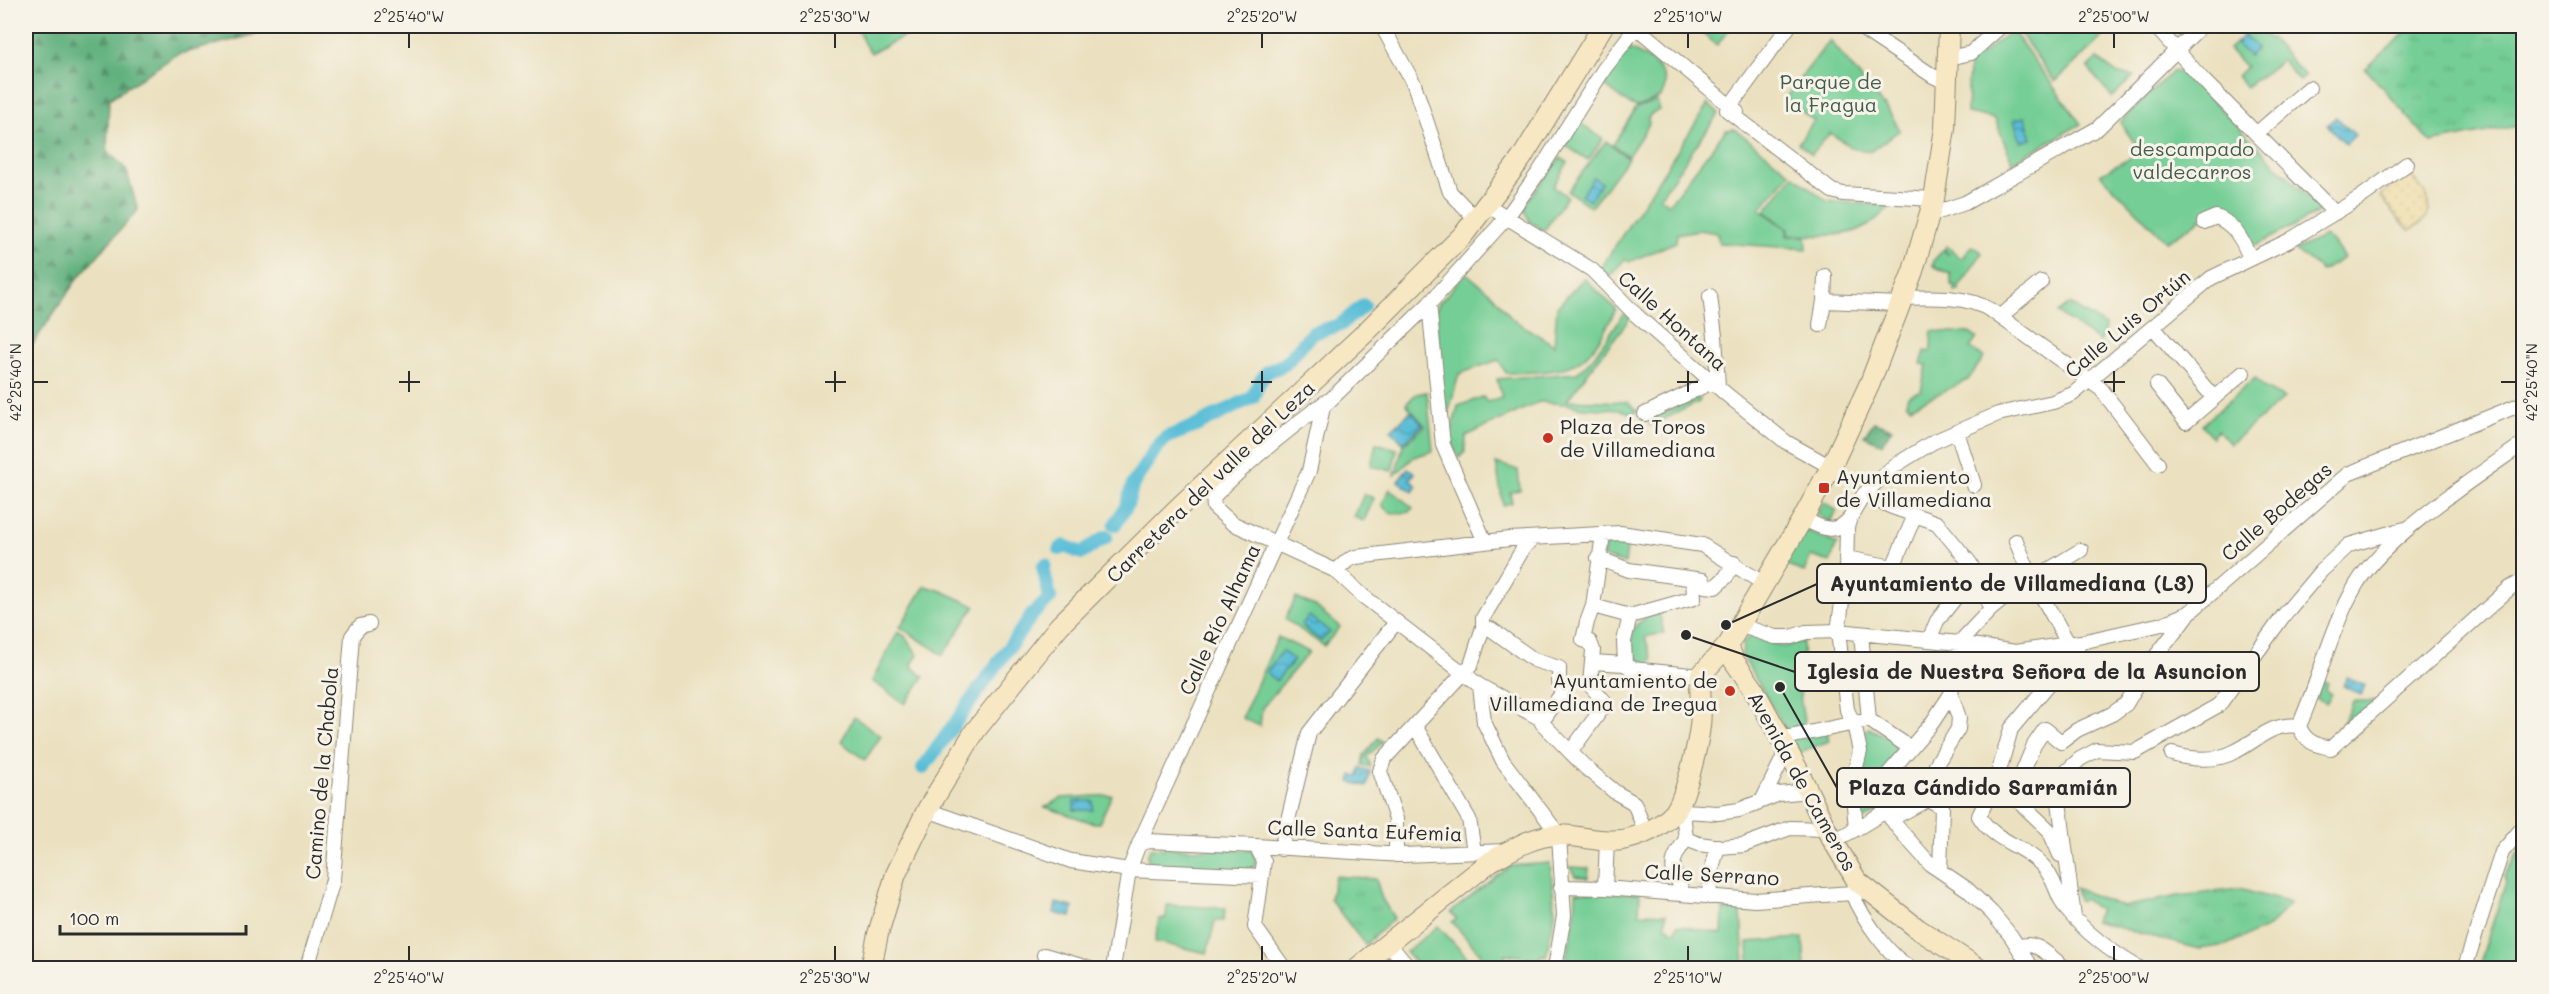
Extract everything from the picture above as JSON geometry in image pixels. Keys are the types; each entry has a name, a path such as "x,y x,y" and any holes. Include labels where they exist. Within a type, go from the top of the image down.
{"main road":[{"name":"Carretera del valle del Leza","path":"871,969 878,934 896,874 927,810 975,731 1059,626 1178,508 1365,333 1481,212 1521,159 1603,26"},
{"path":"1357,969 1491,861 1509,851 1544,837 1559,835 1623,840 1646,833 1683,806 1700,727 1700,676 1728,645 1831,467 1870,383 1901,301 1933,202 1945,128 1949,26"},
{"name":"Avenida de Cameros","path":"1728,645 1734,661 1753,688 1808,790 1854,887 1978,969"}],"street":[{"name":"Calle Hontana","path":"1382,26 1414,84 1450,192 1481,212 1507,217 1592,270 1636,315 1715,384 1786,442 1831,467"},
{"path":"1543,720 1480,686 1363,597 1336,571 1232,523 1214,507 1214,497 1292,427 1336,394 1429,304 1507,217 1539,172 1604,69 1637,26 1730,106 1832,184 1933,202 1965,203 2098,128 2201,26"},
{"path":"1730,106 1789,26"},
{"path":"1858,26 1933,76 1948,83"},
{"path":"1948,58 1971,53 2001,26"},
{"path":"2155,26 2256,134 2335,213"},
{"path":"2256,134 2309,88"},
{"name":"Calle Luis Ortún","path":"1856,829 1852,783 1860,751 1854,724 1847,710 1838,631 1847,527 1864,494 1894,466 1933,442 1998,414 2053,402 2073,394 2211,278 2288,241 2361,197 2407,164"},
{"path":"2204,222 2216,217 2229,224 2246,247 2250,259"},
{"path":"1820,325 1825,276"},
{"path":"2000,317 2041,282"},
{"path":"1645,414 1715,384 1716,336 1710,296"},
{"path":"1824,300 1959,300 1982,305 2101,389 2158,464"},
{"path":"1429,304 1443,445 1485,542"},
{"path":"2153,327 2214,398"},
{"path":"2157,385 2186,422 2243,373"},
{"name":"Calle Río Alhama","path":"1136,849 1309,471 1323,406 1336,394"},
{"name":"Calle Bodegas","path":"1739,625 1775,638 1791,637 1806,632 1838,631 1959,643 2015,652 2074,643 2162,624 2189,613 2348,474 2523,403"},
{"path":"1957,432 1974,485"},
{"path":"2523,443 2412,526 2380,555 2357,584 2330,637 2299,726 2303,736 2314,745 2331,748 2510,588 2523,580"},
{"path":"1864,494 1937,523 1970,563 1991,609"},
{"path":"1846,558 1893,567 1915,515"},
{"path":"1803,518 1819,527 1833,530 1843,526 1850,518"},
{"path":"2074,917 2058,794 2067,771 2080,759 2097,750 2135,752 2219,705 2284,615 2328,564 2349,545 2412,526"},
{"path":"1336,571 1348,560 1356,557 1485,542 1603,534 1641,535 1702,545 1763,583"},
{"path":"1571,751 1605,702 1590,685 1592,662 1590,642 1583,640 1593,606 1603,534"},
{"path":"1396,855 1396,819 1380,771 1384,759 1471,665 1473,652 1483,627 1483,618 1524,547 1533,539"},
{"path":"2016,541 2031,577 2074,643 2063,667 2011,729 1997,777 1979,816 1986,829 2038,861 2045,868 2066,909 2118,956 2139,969"},
{"path":"2025,969 1992,913 1967,888 1930,864 1888,815 1883,797 1889,773 1932,723 1951,694 1959,643 1991,609 2031,577 2050,569 2081,550"},
{"path":"1598,558 1629,570 1703,580 1705,586 1714,586 1726,577 1734,563"},
{"path":"1593,606 1630,616 1694,598 1693,579"},
{"path":"1929,640 1937,621 1967,583 1978,582"},
{"path":"2067,872 2049,830 2013,795 2034,745 2045,729 2061,742 2077,730 2112,714 2126,704 2149,665 2189,613"},
{"path":"1625,664 1624,641 1630,616"},
{"path":"1284,969 1255,927 1266,854 1277,849 1309,733 1396,622"},
{"name":"Camino de la Chabola","path":"307,969 333,880 352,636 360,626 369,624"},
{"path":"1483,627 1491,629 1534,660 1559,668 1559,682 1565,689 1583,689 1590,685"},
{"path":"1861,634 1869,720"},
{"path":"1592,662 1625,664 1632,669 1700,676"},
{"path":"1480,686 1484,722 1503,761 1559,835 1560,887 1564,916 1556,969"},
{"path":"1565,689 1542,723 1586,768 1615,792 1634,803 1646,833"},
{"path":"1686,839 1699,844 1718,846 1744,845 1790,828 1830,835 1856,829 1921,803 1928,780 1958,729 1959,718 1951,694"},
{"path":"1763,799 1783,758 1782,742 1819,729 1869,720 1909,747"},
{"path":"2172,754 2192,760 2207,759 2235,752 2280,725 2299,726"},
{"path":"1415,726 1469,819 1474,852"},
{"path":"1681,893 1682,888 1673,872 1672,864 1686,839 1683,806 1718,813 1739,810 1779,794 1808,790"},
{"path":"1924,797 1941,807 1940,871"},
{"path":"927,810 1071,861 1153,872 1263,870"},
{"path":"2468,969 2466,964 2486,906 2496,865 2502,852 2523,826"},
{"path":"1605,888 1607,840"},
{"name":"Calle Santa Eufemia","path":"1136,849 1148,841 1159,841 1396,855 1509,851"},
{"name":"Calle Santa Eufemia","path":"1256,846 1262,853 1263,870"},
{"path":"1709,897 1711,873 1718,846"},
{"path":"1113,969 1129,870 1136,849"},
{"path":"1136,849 1135,862 1141,868 1153,872"},
{"name":"Calle Serrano","path":"1560,887 1681,893 1755,900 1854,887"},
{"path":"1854,887 1857,906 1875,932 1905,967"},
{"path":"1389,944 1409,969"},
{"path":"2014,950 2026,944 2036,945 2066,969"},
{"path":"2014,950 2031,969"},
{"path":"1044,955 1088,969"}],"green space":[{"path":"26,26 287,26 176,55 109,99 107,151 126,169 138,210 77,279 26,354"},
{"path":"856,26 929,26 923,31 903,37 871,53"},
{"path":"1693,26 1732,26 1717,45"},
{"path":"2021,26 2035,26 2045,36 2056,26 2113,27 2055,82 2017,29"},
{"path":"2254,26 2270,40 2272,39 2305,76 2299,81 2282,60 2246,87 2237,76 2246,67 2229,49"},
{"path":"2410,26 2523,26 2523,125 2431,143 2365,68 2397,41"},
{"path":"2012,30 2081,124 2012,162 1995,119 1967,113 1969,64"},
{"name":"Parque de la Fragua","path":"1830,40 1883,106 1885,105 1900,130 1871,151 1849,148 1850,146 1830,133 1812,154 1798,143 1814,121 1785,98"},
{"path":"1628,49 1645,57 1664,76 1665,88 1661,97 1638,107 1629,104 1605,86 1613,67"},
{"path":"2097,58 2118,74 2134,76 2112,97 2088,68"},
{"name":"descampado valdecarros","path":"2174,70 2187,75 2322,211 2255,246 2217,209 2167,242 2100,174 2129,159 2138,148 2120,122"},
{"path":"1657,101 1660,110 1652,113 1648,118 1649,124 1628,156 1613,145 1636,108"},
{"path":"1708,104 1719,113 1660,197 1669,204 1726,130 1735,129 1790,173 1760,209 1787,229 1787,236 1806,236 1807,249 1719,243 1717,233 1698,230 1677,234 1676,242 1629,262 1625,259 1610,276 1600,269"},
{"path":"1580,123 1603,139 1588,160 1565,145"},
{"path":"1606,141 1628,158 1591,207 1568,191"},
{"path":"1560,158 1568,162 1553,187 1567,196 1544,231 1530,222 1524,210 1527,201"},
{"path":"1793,175 1827,201 1891,206 1869,225 1851,232 1830,235 1788,235 1788,229 1765,211"},
{"path":"2325,236 2333,242 2344,258 2322,271 2295,250"},
{"path":"1947,246 1962,259 1972,246 1982,253 1959,287 1959,291 1955,291 1955,285 1951,285 1951,274 1933,266 1934,260 1943,250 1949,255 1944,249"},
{"path":"1466,273 1493,295 1512,319 1554,345 1557,307 1584,278 1616,309 1595,345 1574,364 1562,369 1506,373 1498,360 1459,374 1443,432 1435,312 1439,303"},
{"path":"2070,304 2106,326 2100,342 2058,313"},
{"path":"1624,314 1630,318 1567,400 1628,402 1637,411 1633,414 1621,410 1539,402 1466,436 1465,452 1459,458 1449,440 1458,406 1483,397 1487,402 1502,398 1497,379 1577,373 1592,359"},
{"path":"1932,331 1969,333 1977,338 1970,348 1984,357 1968,380 1910,407 1906,403 1908,396 1921,390 1927,365 1921,364 1925,351 1930,352 1931,349"},
{"path":"2255,378 2263,387 2284,398 2230,444 2218,430 2212,437 2202,425"},
{"path":"1427,392 1433,451 1414,457 1395,475 1403,445 1425,426 1406,404 1416,394"},
{"path":"1697,397 1700,399 1699,402 1650,426 1648,421"},
{"path":"1874,422 1892,428 1882,444 1864,436"},
{"path":"1376,443 1397,449 1392,471 1371,466"},
{"path":"1496,463 1518,470 1520,490 1510,492 1512,503 1503,505"},
{"path":"1390,489 1413,508 1410,512 1393,513 1384,508 1382,504"},
{"path":"1364,494 1374,498 1364,521 1354,517"},
{"path":"1824,502 1837,511 1830,522 1816,514"},
{"path":"1801,528 1837,544 1830,562 1811,556 1804,572 1782,564"},
{"path":"1606,538 1628,539 1625,564 1603,557"},
{"path":"925,586 975,606 943,655 900,627"},
{"path":"1296,598 1315,606 1340,627 1324,646 1285,619"},
{"path":"1659,611 1664,633 1645,637 1652,659 1649,663 1634,659 1631,641 1634,629 1643,619"},
{"path":"898,632 905,636 918,655 912,664 913,668 924,677 905,704 872,681"},
{"path":"1750,636 1783,647 1803,641 1804,677 1802,677 1800,696 1805,728 1826,726 1829,741 1799,753 1742,655 1743,643"},
{"path":"1278,637 1309,652 1262,708 1260,726 1242,718"},
{"path":"2323,681 2328,683 2325,690 2332,694 2326,703 2315,698"},
{"path":"2353,701 2377,701 2337,737"},
{"path":"854,717 881,736 865,760 841,742"},
{"path":"1869,728 1893,740 1896,751 1884,773 1882,810 1858,822 1856,783 1862,733"},
{"path":"1378,738 1383,742 1367,756 1371,767 1362,765 1364,755"},
{"path":"1112,795 1099,823 1045,807 1061,798"},
{"path":"2523,845 2523,968 2486,968 2482,963 2483,953 2506,882 2504,876"},
{"path":"1151,848 1251,850 1256,862 1252,870 1153,867 1147,858"},
{"path":"1550,863 1555,913 1546,956 1541,955 1539,959 1505,954 1502,968 1493,968 1452,922 1457,919 1451,912 1510,866"},
{"path":"1570,867 1589,868 1588,878 1575,876"},
{"path":"1335,876 1376,879 1382,899 1394,918 1365,945 1330,899"},
{"path":"2075,888 2123,907 2178,896 2239,889 2290,903 2269,927 2226,945 2199,949 2094,921 2100,911 2084,899 2078,900"},
{"path":"1576,892 1640,893 1639,913 1666,914 1665,927 1676,931 1677,925 1722,934 1723,909 1741,911 1744,968 1564,968 1575,915"},
{"path":"1167,905 1226,908 1223,921 1215,921 1207,953 1155,942 1159,919 1166,918"},
{"path":"1438,926 1477,968 1419,968 1406,952"},
{"path":"1803,938 1805,968 1749,968 1748,942"}],"sand":[{"path":"2408,173 2421,188 2429,203 2426,218 2409,230 2380,196"}],"water":[{"path":"2244,35 2257,48 2249,56 2236,44"},
{"path":"2025,117 2032,139 2021,142 2014,120"},
{"path":"2336,117 2355,135 2346,144 2327,125"},
{"path":"1593,177 1601,183 1590,200 1581,195"},
{"path":"1411,411 1423,425 1403,443 1391,430"},
{"path":"1408,468 1415,473 1410,480 1417,486 1413,492 1398,481"},
{"path":"1309,616 1330,632 1321,641 1301,625"},
{"path":"1282,651 1294,660 1276,681 1266,672"},
{"path":"2347,677 2365,685 2361,695 2343,686"},
{"path":"1360,768 1370,771 1367,786 1350,782 1352,775 1358,776"},
{"path":"1074,801 1093,801 1093,810 1074,810"},
{"path":"1056,903 1073,907 1071,917 1054,913"}],"waterway":[{"path":"1115,525 1127,505 1133,484 1156,448 1167,437 1196,426 1253,397 1267,372 1285,364 1312,333 1340,325 1364,305"},
{"path":"1060,549 1064,546 1082,553 1106,537"},
{"path":"923,768 1032,615 1050,598 1043,567 1045,565"}],"place":[{"name":"Plaza de Toros de Villamediana","path":"1548,438"},
{"name":"Ayuntamiento de Villamediana","path":"1824,488"},
{"name":"Ayuntamiento de Villamediana (L3)","path":"1726,625"},
{"name":"Iglesia de Nuestra Señora de la Asuncion","path":"1686,635"},
{"name":"Plaza Cándido Sarramián","path":"1780,687"},
{"name":"Ayuntamiento de Villamediana de Iregua","path":"1730,691"}]}
